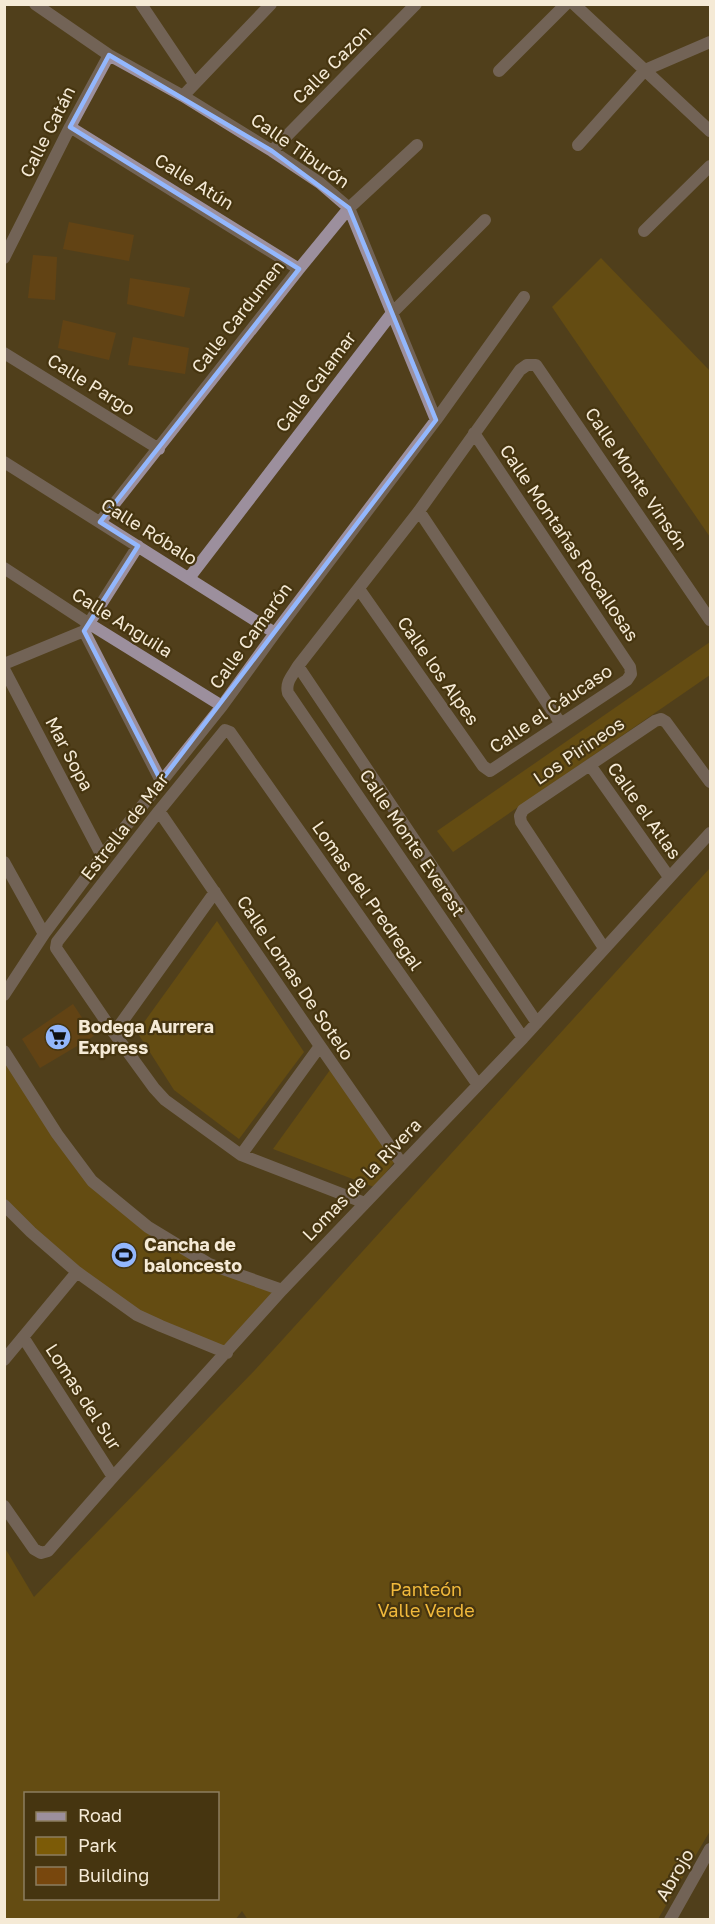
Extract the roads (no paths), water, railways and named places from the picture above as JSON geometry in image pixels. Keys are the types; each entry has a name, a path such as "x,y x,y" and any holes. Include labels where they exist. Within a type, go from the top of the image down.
{"street":[{"name":"Calle Tiburón","path":"35,4 109,55 183,96 272,150 320,183 349,208 436,420"},
{"path":"141,4 194,83"},
{"path":"183,96 271,4"},
{"name":"Calle Cazon","path":"272,150 416,4"},
{"path":"499,71 566,4"},
{"path":"574,4 711,131"},
{"path":"578,145 645,70 711,42"},
{"name":"Calle Catán","path":"6,250 109,55"},
{"name":"Calle Atún","path":"70,127 299,269"},
{"name":"Calle Cardumen","path":"100,522 349,208 417,145"},
{"path":"644,231 711,166"},
{"name":"Calle Calamar","path":"189,578 392,312 485,220"},
{"name":"Calle Camarón","path":"4,994 44,934 102,856 222,706 436,420 524,297"},
{"name":"Calle Pargo","path":"4,353 159,448"},
{"name":"Calle Monte Everest","path":"523,1038 286,688 287,682 298,666 419,511 520,370 527,364"},
{"name":"Calle Monte Vinsón","path":"527,364 536,365 711,620"},
{"name":"Calle Montañas Rocallosas","path":"474,434 630,667 631,674"},
{"name":"Calle Róbalo","path":"4,462 275,633"},
{"path":"419,511 561,724"},
{"path":"4,664 86,627 138,546"},
{"name":"Calle Anguila","path":"4,568 86,627 222,706"},
{"name":"Calle los Alpes","path":"359,589 483,766 490,771"},
{"path":"86,627 162,781"},
{"name":"Calle Monte Everest","path":"298,666 537,1023"},
{"name":"Mar Sopa","path":"4,669 102,856"},
{"name":"Calle el Cáucaso","path":"490,771 627,680 631,674"},
{"name":"Los Pirineos","path":"604,948 521,822 520,816 523,810 661,719 666,722 711,782"},
{"name":"Estrella de Mar","path":"114,1033 56,948 57,942 225,730"},
{"name":"Lomas del Predregal","path":"225,730 230,732 478,1085"},
{"name":"Calle el Atlas","path":"590,765 669,878"},
{"name":"Calle Lomas De Sotelo","path":"159,811 402,1164"},
{"name":"Lomas de la Rivera","path":"4,1506 34,1549 41,1553 48,1551 282,1290 523,1038 711,832"},
{"path":"4,862 44,934"},
{"path":"215,892 114,1033 165,1100 242,1155 365,1203"},
{"path":"242,1155 320,1046"},
{"path":"4,1051 57,1134 92,1181 148,1227 209,1264 282,1290"},
{"path":"4,1205 77,1272 137,1315 227,1353"},
{"path":"4,1360 77,1272"},
{"name":"Lomas del Sur","path":"23,1337 113,1477"},
{"name":"Abrojo","path":"673,1918 711,1849"}],"place":[{"name":"Bodega Aurrera Express","path":"58,1037"},
{"name":"Cancha de baloncesto","path":"124,1255"}],"park label":[{"name":"Panteón Valle Verde","path":"426,1600"}]}
